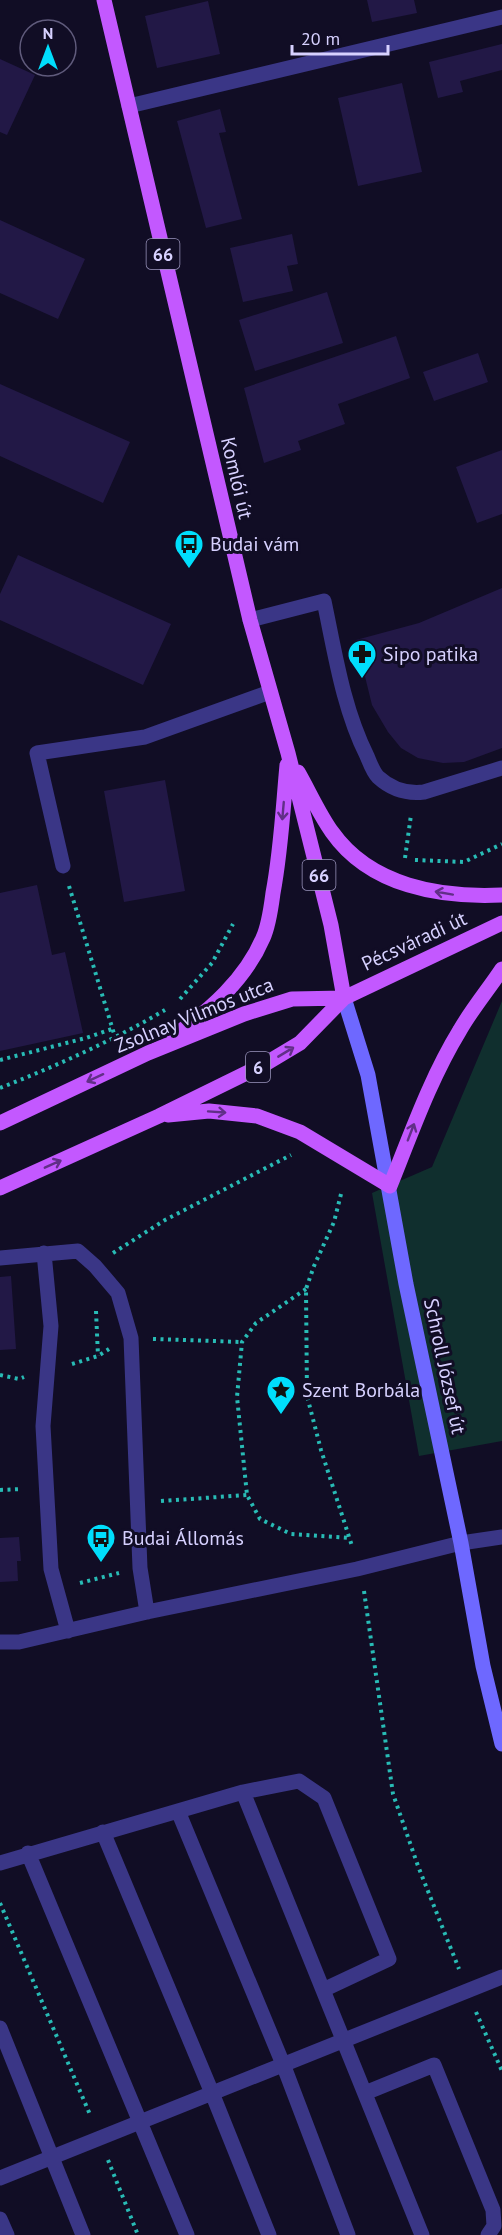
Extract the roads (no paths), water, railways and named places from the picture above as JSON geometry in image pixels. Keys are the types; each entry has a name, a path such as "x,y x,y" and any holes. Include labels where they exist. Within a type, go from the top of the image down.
{"main road":[{"name":"Komlói út","path":"104,0 250,620 288,753 331,925 344,998"},
{"path":"288,753 331,831 346,850 371,870 414,888 452,895 502,895"},
{"path":"148,1053 198,1019 225,994 242,973 264,938 277,871 288,753"},
{"name":"Pécsváradi út","path":"344,998 502,923"},
{"path":"159,1116 208,1111 257,1116 300,1132 390,1186 443,1061 460,1030 502,969"},
{"name":"Zsolnay Vilmos utca","path":"0,1123 148,1053 244,1014 292,999 344,998"},
{"name":"6","path":"0,1188 159,1116 266,1064 300,1043 344,998"},
{"name":"Schroll József út","path":"344,998 368,1075 406,1284 462,1543 483,1666 502,1744"}],"street":[{"path":"129,106 502,17"},
{"path":"250,620 324,601 342,690 362,747 376,775 394,789 413,794 444,787 502,768"},
{"path":"63,866 36,753 145,737 270,692"},
{"path":"0,1258 78,1251 95,1266 117,1293 131,1338 140,1568 147,1612"},
{"path":"44,1253 51,1326 43,1425 51,1569 68,1631"},
{"path":"0,1641 20,1642 147,1612 357,1569 462,1543 502,1537"},
{"path":"0,1863 243,1792 300,1781 324,1798 389,1959 323,1990"},
{"path":"243,1792 422,2235"},
{"path":"178,1811 283,2064 348,2235"},
{"path":"103,1832 269,2235"},
{"path":"28,1853 187,2235"},
{"path":"0,2178 502,1977"},
{"path":"0,2028 83,2235"},
{"path":"365,2093 435,2065 493,2210 494,2226 489,2235"},
{"path":"0,2219 7,2235"}],"place":[{"name":"Budai vám","path":"189,570"},
{"name":"Sipo patika","path":"362,680"},
{"name":"Szent Borbála","path":"281,1416"},
{"name":"Budai Állomás","path":"101,1564"}]}
